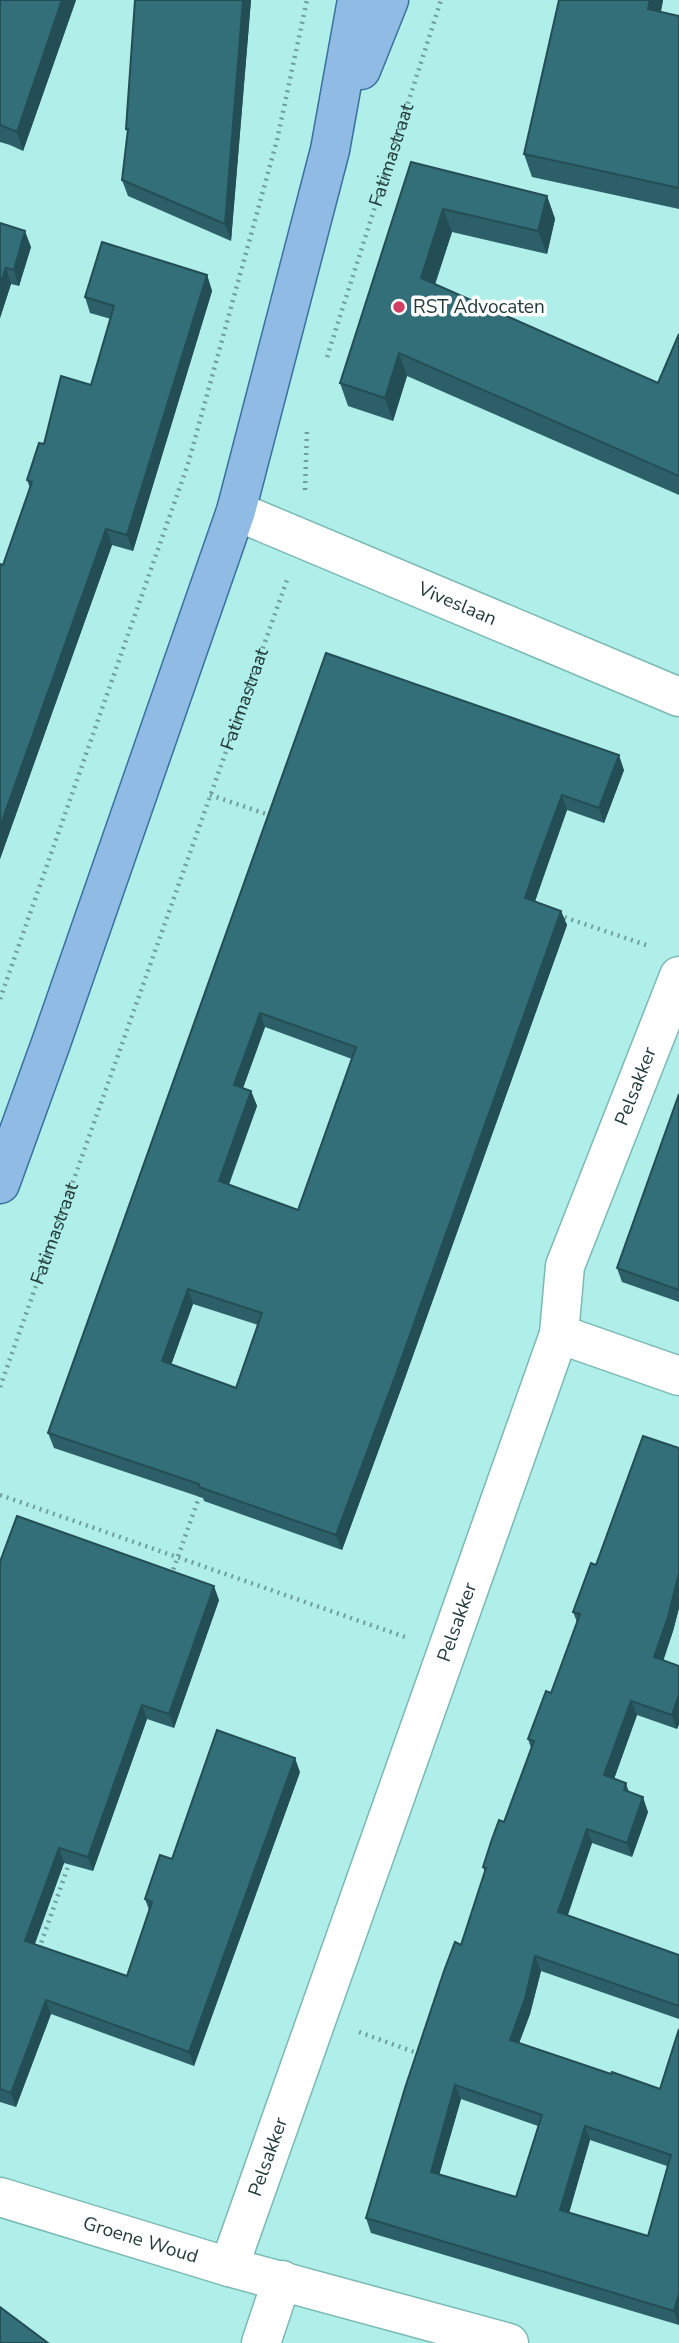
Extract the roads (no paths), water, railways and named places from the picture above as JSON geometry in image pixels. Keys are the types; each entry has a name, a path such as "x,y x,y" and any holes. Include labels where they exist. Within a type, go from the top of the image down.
{"main road":[{"path":"0,1184 236,511 330,150 358,0"},
{"path":"330,150 389,0"}],"street":[{"name":"Viveslaan","path":"236,511 679,697"},
{"name":"Pelsakker","path":"229,2267 559,1334 565,1266 679,976"},
{"path":"559,1334 679,1376"},
{"name":"Groene Woud","path":"0,2197 229,2267 509,2343"},
{"path":"261,2343 282,2280"}],"place":[{"name":"RST Advocaten","path":"399,307"}]}
